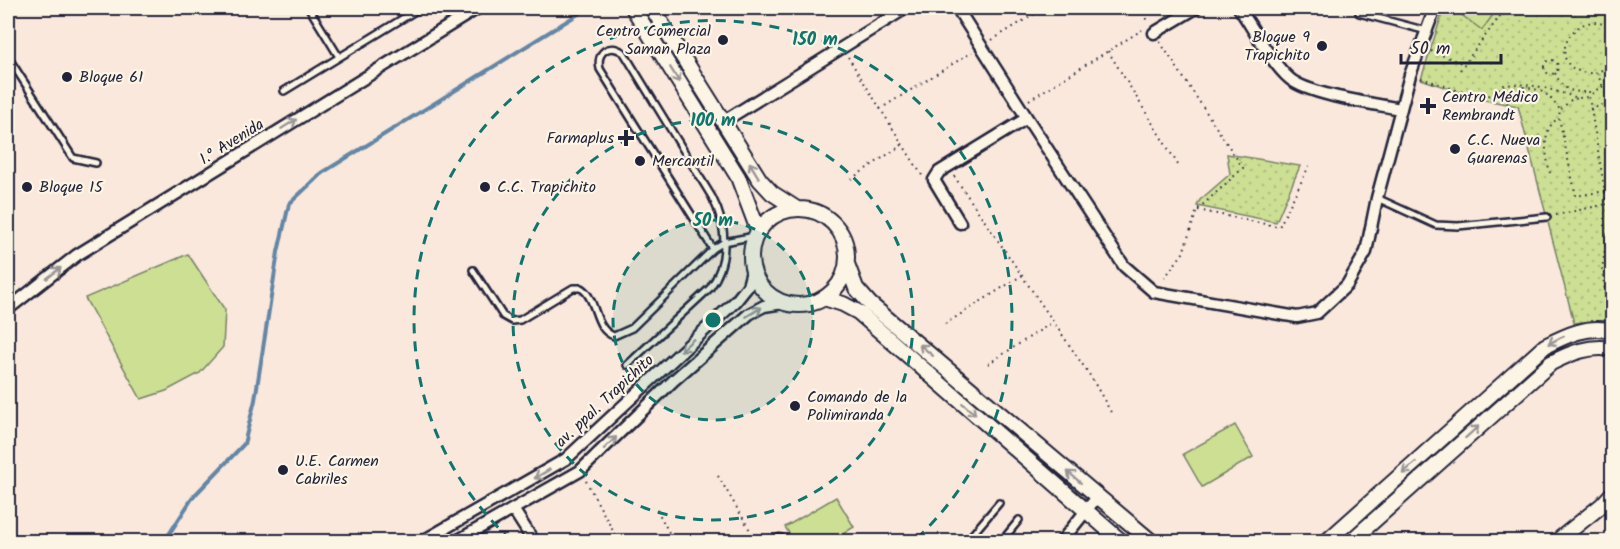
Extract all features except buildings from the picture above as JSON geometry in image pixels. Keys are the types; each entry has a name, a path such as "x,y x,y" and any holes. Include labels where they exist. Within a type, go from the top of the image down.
{"street":[{"name":"1.° Avenida","path":"8,309 77,255 478,8"},
{"path":"633,8 738,177 757,233"},
{"path":"652,8 760,180 772,193 797,209"},
{"path":"724,121 906,8"},
{"path":"957,8 1124,266 1154,292 1297,317 1317,313 1347,285 1366,252 1377,198 1410,75 1435,8"},
{"path":"1154,33 1196,8"},
{"path":"1239,8 1271,55 1296,83 1342,98 1401,109"},
{"path":"960,223 934,180 939,171 1027,118"},
{"path":"797,209 809,209 820,214 839,229 847,252 847,264 835,289 824,298 804,304 783,303 771,297 760,287 752,271 751,249 757,233 775,215 797,209"},
{"path":"847,264 856,288 870,304 1152,542"},
{"name":"av. ppal. Trapichito","path":"421,542 566,459 736,301 748,286 752,271"},
{"path":"824,298 858,312 1122,542"},
{"name":"av. ppal. Trapichito","path":"455,542 580,471 674,380 749,314 764,306 783,303"},
{"path":"1326,542 1545,346 1566,335 1611,326"},
{"path":"1350,542 1551,363 1574,351 1600,347 1612,349"},
{"path":"519,487 527,501"},
{"path":"1556,542 1602,505 1612,494"},
{"path":"1061,542 1097,497"},
{"path":"513,509 534,542"}],"lane":[{"path":"309,8 339,57"},
{"path":"284,92 420,8"},
{"path":"882,8 889,18"},
{"path":"1359,13 1426,31"},
{"path":"627,365 710,288 723,262 724,242 721,216 712,198 624,53 618,48 610,47 602,52 598,61 600,69 713,249"},
{"path":"8,57 73,158 96,163"},
{"path":"1377,198 1436,225 1458,226 1547,217"},
{"path":"473,270 503,316 508,320 520,320 573,288 581,288 587,293 604,330 614,336 626,332 638,322 666,292 713,249 724,242 757,233"},
{"path":"966,542 999,503"},
{"path":"1001,542 1019,520"}],"path":[{"path":"879,109 1044,8"},
{"path":"1019,106 1150,25 1139,8"},
{"path":"1460,70 1506,8"},
{"path":"1612,30 1603,22 1589,20 1576,24 1567,35 1564,49 1569,61 1578,70 1584,72 1597,72 1612,62"},
{"path":"1154,33 1242,168 1197,210 1183,254 1154,292"},
{"path":"842,47 924,179 934,180"},
{"path":"1420,47 1464,64"},
{"path":"1108,51 1180,168"},
{"path":"1554,61 1557,63 1555,73 1545,71 1545,64 1554,61"},
{"path":"1597,72 1603,87"},
{"path":"1555,73 1564,87 1573,92 1593,92 1612,82"},
{"path":"1410,75 1484,99 1504,85 1518,84 1542,87 1578,98"},
{"path":"1507,103 1520,87 1525,87 1545,93 1560,110"},
{"path":"1593,92 1589,98 1590,109 1609,222 1602,270 1611,326"},
{"path":"1589,98 1571,100 1560,110 1559,118 1576,196 1605,191"},
{"path":"1590,109 1612,102"},
{"path":"1550,172 1546,144 1550,126 1559,118"},
{"path":"1538,136 1541,142 1546,144"},
{"path":"851,179 902,145"},
{"path":"947,166 1091,377 1112,414"},
{"path":"1197,210 1279,227 1309,166"},
{"path":"1555,215 1607,204"},
{"path":"945,324 1021,275"},
{"path":"988,364 1053,322"},
{"path":"580,471 619,542"},
{"path":"718,476 756,542"},
{"path":"657,510 673,540 668,542"}],"green space":[{"path":"1444,8 1612,8 1612,321 1574,323 1518,106 1479,99 1421,79"},
{"path":"1452,8 1498,8 1482,30"},
{"path":"1227,154 1300,166 1276,222 1197,206 1200,200 1230,174"},
{"path":"188,254 225,310 223,347 200,373 166,391 141,399 85,298"},
{"path":"1235,425 1253,457 1202,487 1183,454"},
{"path":"836,497 854,527 831,541 794,541 785,527"}],"waterway":[{"path":"164,542 193,497 244,444 255,400 278,252 289,204 322,173 588,8"}],"place":[{"name":"Centro Comercial Saman Plaza","path":"723,40"},
{"name":"Bloque 9 Trapichito","path":"1322,46"},
{"name":"Bloque 61","path":"67,77"},
{"name":"Centro Médico Rembrandt","path":"1428,106"},
{"name":"Farmaplus","path":"626,138"},
{"name":"C.C. Nueva Guarenas","path":"1455,149"},
{"name":"Mercantil","path":"640,161"},
{"name":"Bloque 15","path":"27,187"},
{"name":"C.C. Trapichito","path":"485,187"},
{"name":"Comando de la Polimiranda","path":"795,406"},
{"name":"U.E. Carmen Cabriles","path":"283,470"}]}
